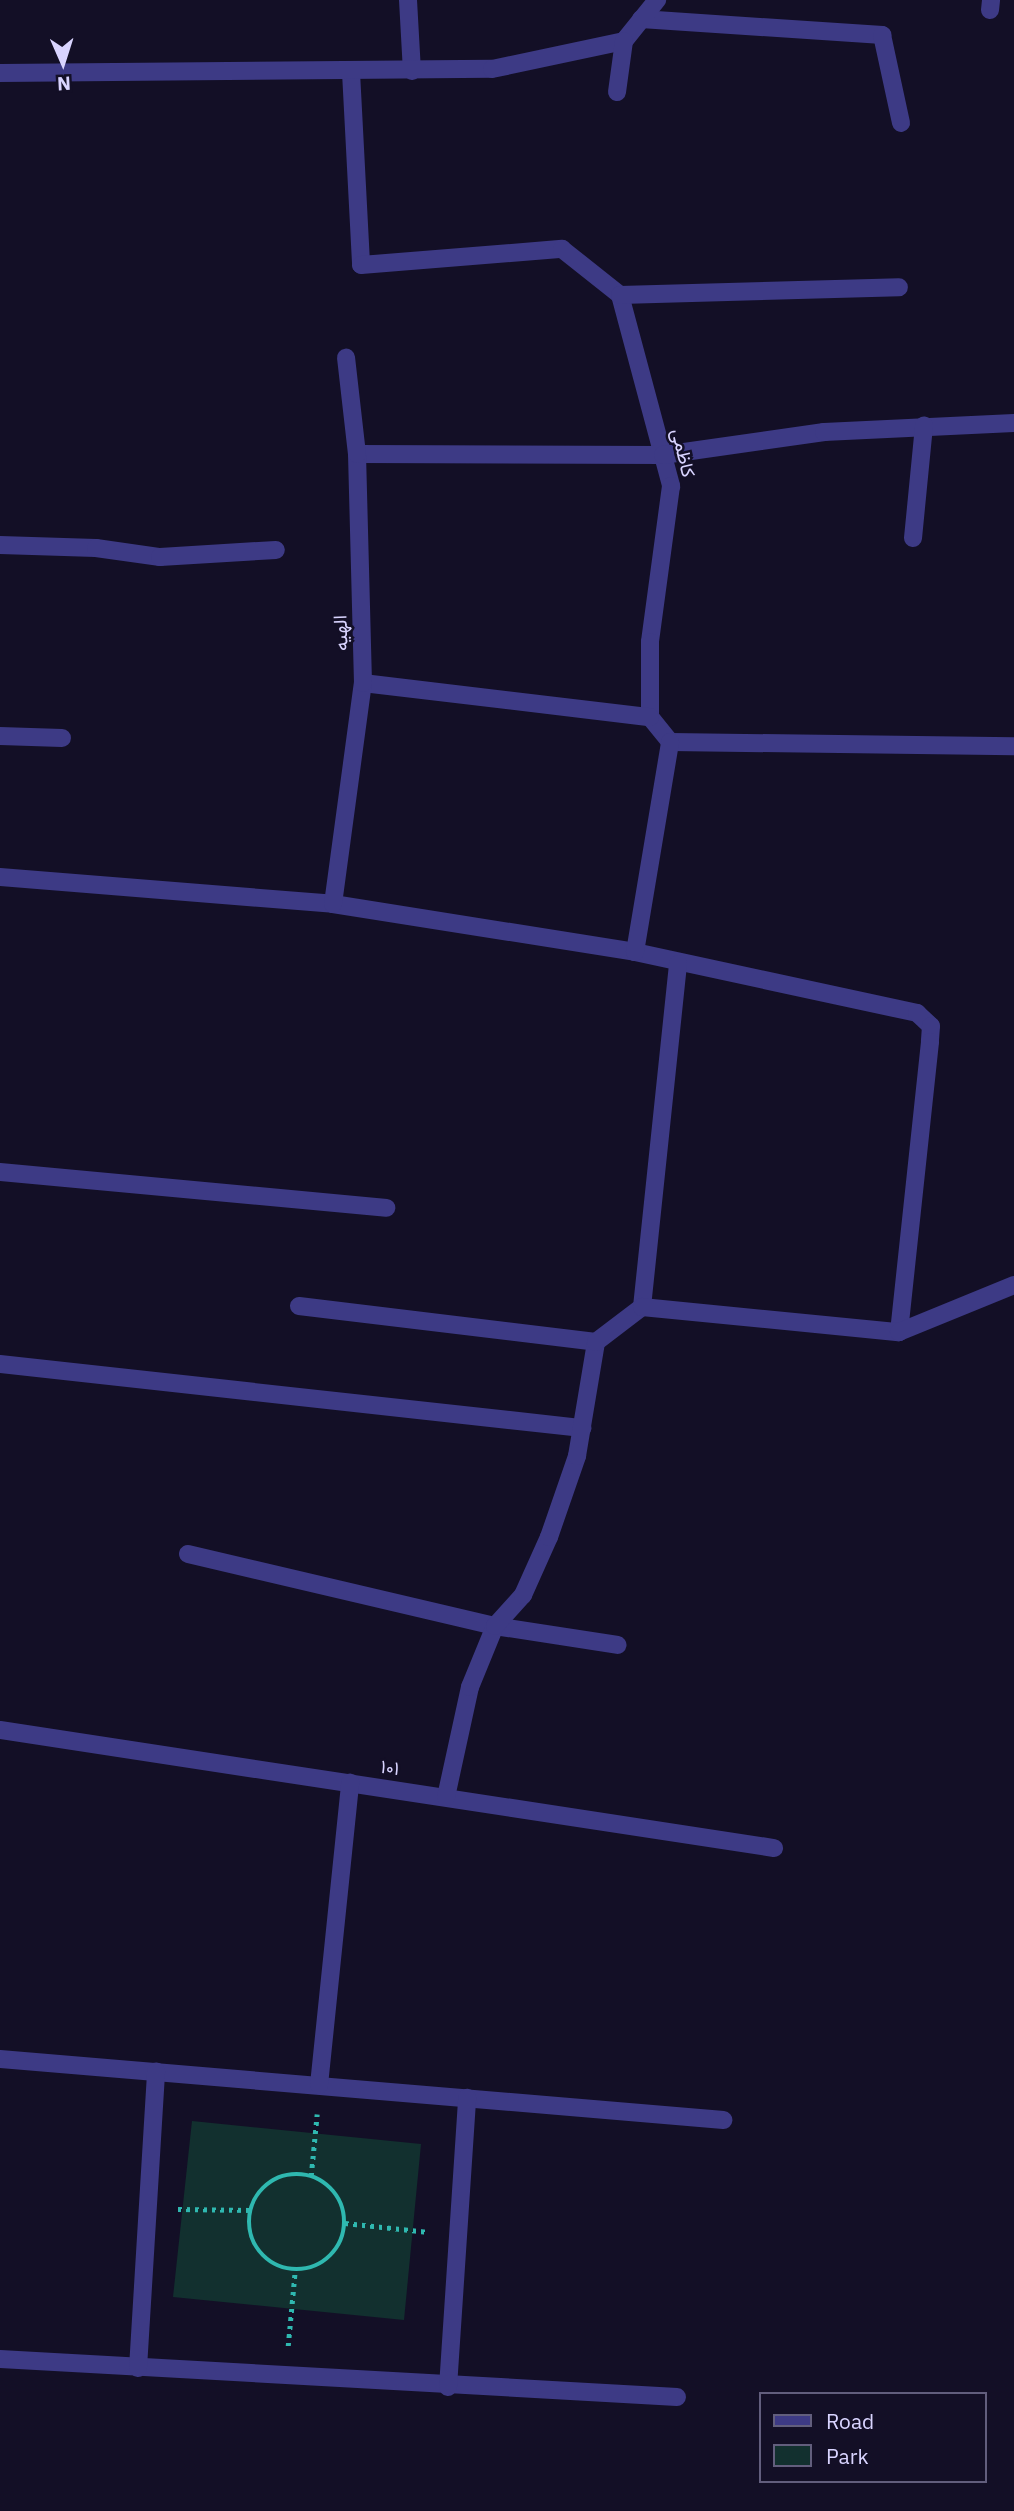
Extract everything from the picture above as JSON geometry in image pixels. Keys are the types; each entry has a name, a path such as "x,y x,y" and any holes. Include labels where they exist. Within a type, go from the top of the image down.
{"street":[{"path":"408,0 412,71"},
{"path":"617,92 624,41 657,0"},
{"path":"641,19 881,35 901,123"},
{"path":"0,74 492,69 624,41"},
{"path":"351,72 361,265 562,249 620,295 900,287"},
{"name":"کاظمی","path":"620,295 671,486 650,642 650,717"},
{"name":"الهیه","path":"333,904 363,683 357,454 346,358"},
{"path":"357,454 663,454 824,432 1014,423"},
{"path":"913,538 924,426"},
{"path":"0,545 96,548 160,556 276,550"},
{"path":"363,683 650,717 670,742 635,952"},
{"path":"0,736 62,738"},
{"path":"670,742 1014,746"},
{"path":"0,877 333,904 635,952 678,964 917,1013 931,1026 899,1332"},
{"path":"642,1307 678,964"},
{"path":"0,1172 386,1208"},
{"path":"446,1797 470,1687 495,1626 523,1595 549,1537 582,1428 596,1342 642,1307 899,1332 1014,1285"},
{"path":"299,1306 596,1342"},
{"path":"0,1364 582,1428"},
{"path":"188,1554 495,1626 618,1645"},
{"name":"۱۰۱","path":"0,1730 774,1847"},
{"path":"319,2085 350,1783"},
{"path":"0,2059 723,2120"},
{"path":"138,2368 156,2073"},
{"path":"447,2387 467,2098"},
{"path":"0,2359 447,2387 677,2397"}],"path":[{"path":"312,2176 319,2085"},
{"path":"296,2174 312,2176 336,2194 345,2223 343,2238 325,2262 295,2270 281,2267 258,2251 249,2224 251,2210 257,2196 274,2181 296,2174"},
{"path":"148,2208 251,2210"},
{"path":"345,2223 458,2235"},
{"path":"286,2376 295,2270"}],"green space":[{"path":"192,2121 421,2144 404,2320 173,2297"}]}
